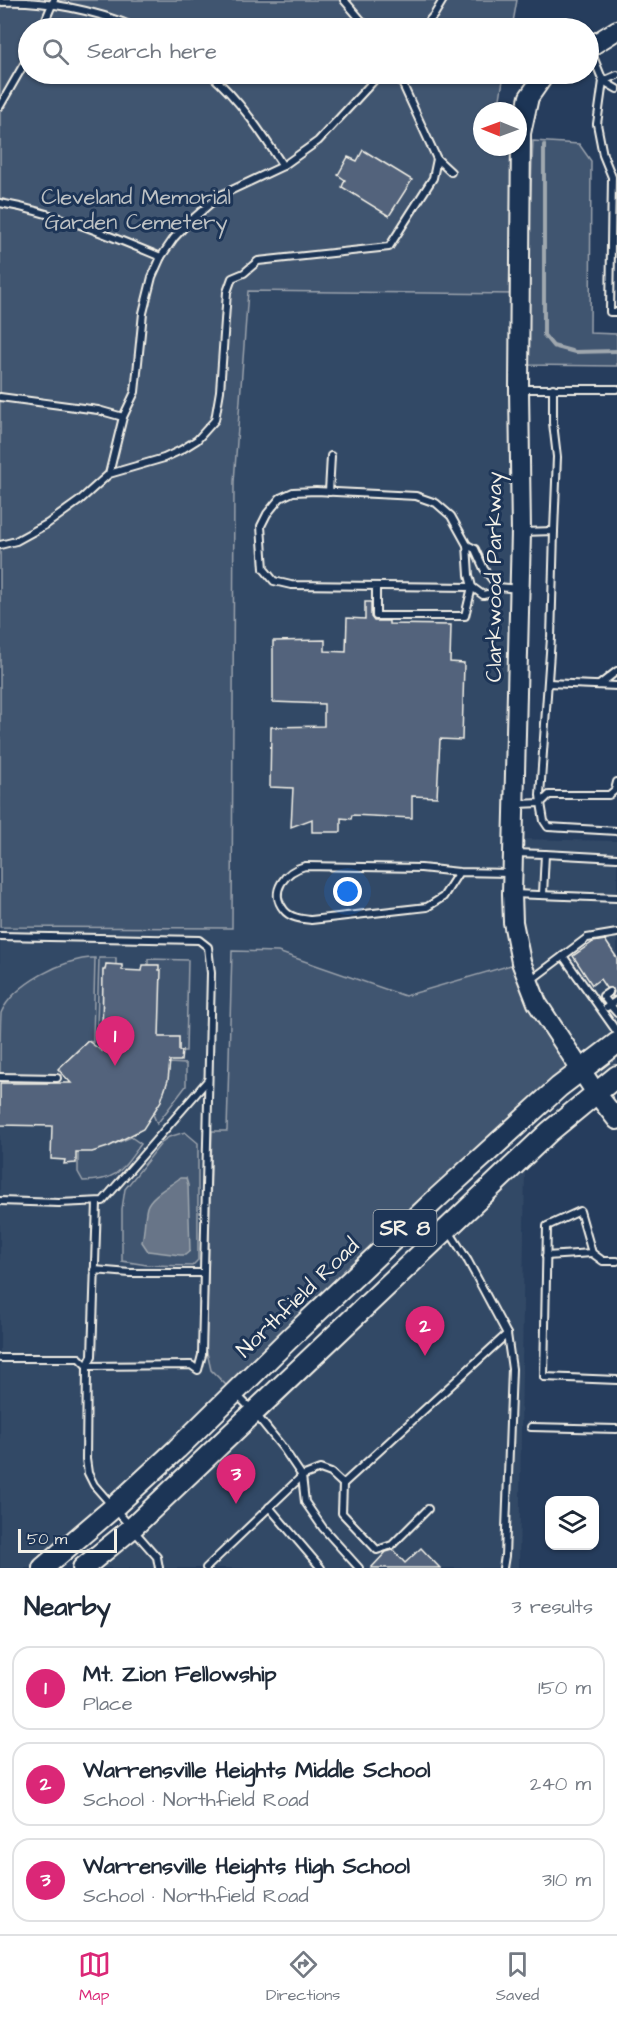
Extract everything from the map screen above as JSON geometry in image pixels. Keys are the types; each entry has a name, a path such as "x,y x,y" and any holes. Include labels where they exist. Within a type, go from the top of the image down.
{"main road":[{"name":"Northfield Road","path":"43,1568 113,1508 436,1199 580,1070 617,1043"},
{"name":"SR 8","path":"83,1568 131,1529 549,1132 617,1076"}],"street":[{"path":"599,41 617,30"},
{"name":"Clarkwood Parkway","path":"538,84 529,97 521,133 519,389 521,532 513,922 521,962 537,1003 580,1070 617,1120"}],"lane":[{"path":"344,0 359,18"},
{"path":"431,18 443,0"},
{"path":"0,2 53,2 110,18"},
{"path":"46,18 53,2"},
{"path":"599,71 603,81 597,124 603,155 615,177 610,312 617,312"},
{"path":"0,106 18,74"},
{"path":"603,81 617,75"},
{"path":"603,81 617,89"},
{"path":"219,84 240,106 283,166"},
{"path":"109,474 123,417 135,392 142,313 152,277 161,257 188,223 219,196 283,166 318,141 371,84"},
{"path":"403,84 438,159 451,172"},
{"path":"0,545 16,541 47,524 79,501 109,474 164,458 198,440 215,420 220,391 227,292 232,278 244,273 258,261 389,247 433,178 438,159"},
{"path":"0,203 29,208 63,218 161,257"},
{"path":"553,388 552,423 557,457 541,803 544,822 548,827 617,831"},
{"path":"519,389 617,389"},
{"path":"0,397 98,410 123,417"},
{"path":"329,492 331,456"},
{"path":"376,586 376,616 465,616 472,587 467,545 451,516 436,503 416,496 329,492 293,492 280,498 267,513 261,526 264,569 274,581 291,585 472,587 483,595 492,593 498,587"},
{"path":"521,532 554,531"},
{"path":"467,545 475,549 484,569 498,587 520,589"},
{"path":"598,685 617,671"},
{"path":"548,683 617,686"},
{"path":"515,804 541,803 549,795 609,795 615,789 617,782"},
{"path":"514,853 617,858"},
{"path":"543,894 545,854"},
{"path":"459,872 443,897 427,907 311,920 297,918 284,911 279,901 279,887 285,877 293,870 305,867 421,867 459,872 513,873"},
{"path":"512,894 617,898"},
{"path":"528,983 587,938 617,933"},
{"path":"0,936 199,940 208,947 211,974 202,1274 202,1355 198,1370 191,1365 87,1366 79,1358 0,1358"},
{"path":"563,956 617,1032"},
{"path":"609,992 603,996 613,1003 617,1012"},
{"path":"602,1010 613,1003"},
{"path":"0,1077 57,1078"},
{"path":"0,1201 103,1201 208,1080"},
{"path":"97,1202 92,1356 87,1366 86,1459 88,1473 94,1485 113,1508 158,1557 159,1568"},
{"path":"617,1261 603,1261 592,1253 580,1211 547,1226 544,1377 617,1380"},
{"path":"447,1227 507,1334 512,1369 503,1568"},
{"path":"546,1256 592,1253"},
{"path":"94,1270 202,1274"},
{"path":"428,1509 392,1545 376,1550 342,1514 343,1484 507,1334"},
{"path":"234,1393 254,1412 283,1448 302,1476 305,1502 323,1528 359,1568"},
{"path":"531,1427 617,1429"},
{"path":"206,1568 302,1476 320,1469 331,1473 343,1484"},
{"path":"269,1507 321,1568"}],"shaded area":[{"path":"248,291 520,294 515,839 617,841 617,1076 596,1093 521,962 405,996 278,952 232,951 227,1131 212,1132 206,1348 234,1393 43,1568 0,1568 0,927 232,927 234,482"},
{"path":"525,1167 519,1568 100,1568 240,1441"},
{"path":"180,1178 186,1178 188,1185 190,1251 185,1255 180,1255 148,1251 142,1242 147,1207 157,1195"}],"green space":[{"name":"Cleveland Memorial Garden Cemetery","path":"0,0 517,0 514,18 18,18 18,84 502,84 499,102 473,102 473,156 518,156 520,294 248,291 234,482 232,928 0,927"},
{"path":"533,141 579,144 591,161 590,333 617,334 617,366 523,365"},
{"path":"232,951 278,952 405,996 521,962 581,1070 234,1393 211,1370 206,1348 212,1131 227,1131"},
{"path":"95,958 93,1042 87,1041 59,1068 62,1075 0,1074 1,1013 7,1003 17,992 41,975 69,962"},
{"path":"99,958 116,958 116,965 106,964 103,971 102,1024 97,1024"},
{"path":"148,959 188,960 186,1051 179,1051 179,1037 159,1037 158,965 148,965"},
{"path":"169,1063 186,1064 186,1086 157,1124 153,1114 165,1090"},
{"path":"185,1132 198,1143 198,1260 192,1266 147,1265 122,1261 122,1209 125,1189 163,1141"},
{"path":"131,1137 141,1144 118,1172 104,1179 83,1181 78,1172 78,1152 105,1147"}],"building":[{"path":"363,150 412,180 389,216 342,187 345,180 338,175 348,157 357,161"},
{"path":"365,602 371,602 371,617 374,621 389,621 389,624 451,625 450,662 464,663 462,740 440,739 437,797 412,796 412,818 352,815 351,819 341,818 341,832 312,832 312,819 291,827 293,788 270,787 271,727 324,726 324,704 273,702 273,641 325,640 325,651 346,652 347,618 365,619"},
{"path":"605,940 617,958 617,996 612,997 613,989 606,988 600,979 592,985 573,956 593,942"},
{"path":"106,964 122,965 122,970 142,971 143,965 159,965 159,970 161,970 159,1037 179,1037 179,1051 182,1051 181,1061 170,1061 168,1080 161,1101 143,1129 108,1147 92,1152 76,1152 76,1163 64,1164 65,1160 51,1159 52,1126 0,1125 0,1083 71,1083 58,1069 88,1041 102,1051 103,970"},
{"path":"421,1548 440,1568 371,1568 386,1552 393,1550 405,1563"}],"waterway":[{"path":"544,145 544,335 553,346 575,352 617,351"}],"place":[{"name":"Mt. Zion Fellowship","path":"115,1066"},
{"name":"Warrensville Heights Middle School","path":"425,1356"},
{"name":"Warrensville Heights High School","path":"236,1504"}]}
